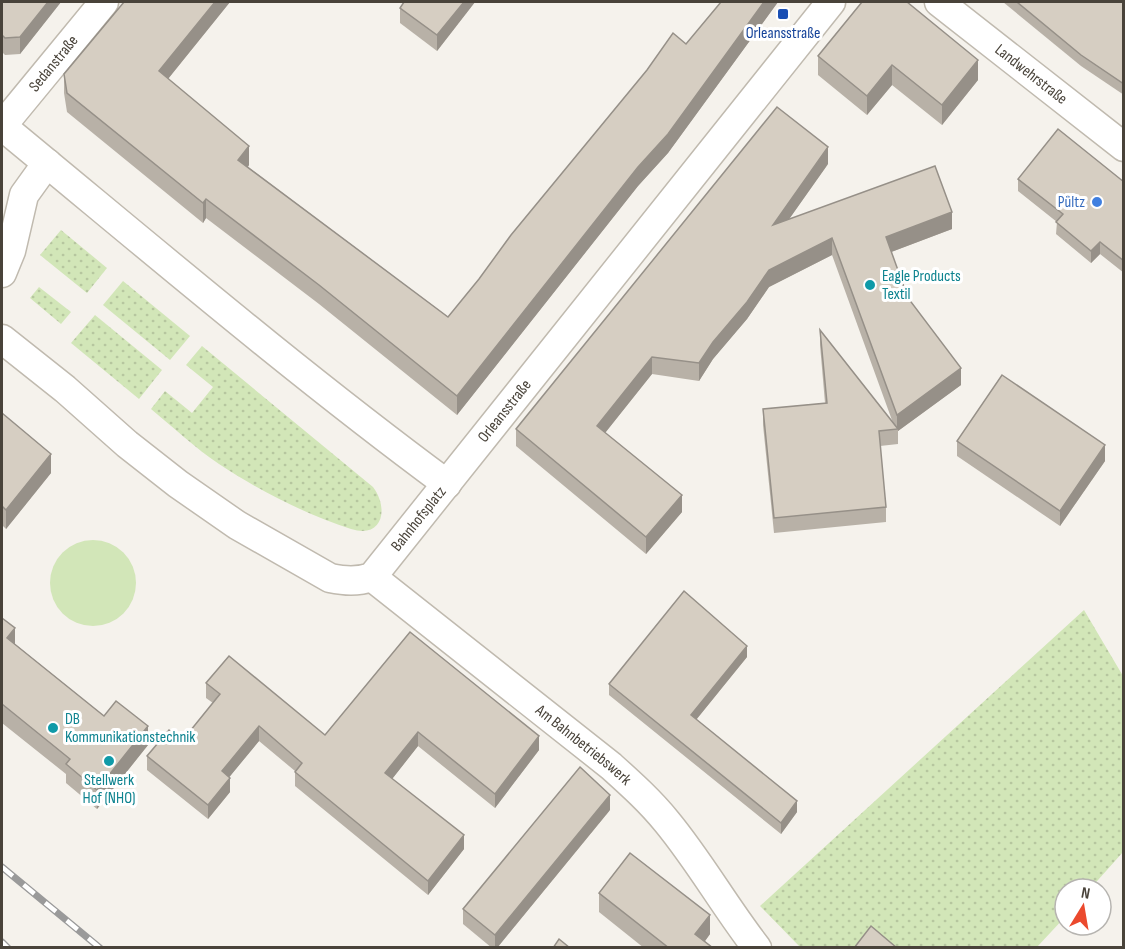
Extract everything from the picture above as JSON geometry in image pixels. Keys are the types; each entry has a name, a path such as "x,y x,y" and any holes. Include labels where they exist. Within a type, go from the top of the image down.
{"street":[{"name":"Sedanstraße","path":"2,126 104,2"},
{"name":"Orleansstraße","path":"447,484 831,2"},
{"name":"Landwehrstraße","path":"939,2 1124,147"},
{"name":"Bahnhofsplatz","path":"2,126 364,423 447,484 372,577"},
{"path":"2,273 11,251 24,195 47,163"},
{"path":"2,339 65,389 127,444 237,525 330,578 361,581 372,577"},
{"name":"Am Bahnbetriebswerk","path":"372,577 611,766 644,795 689,851 757,948"}],"green space":[{"path":"61,230 107,268 87,293 40,255"},
{"path":"123,281 190,336 170,360 103,305"},
{"path":"39,287 71,312 61,324 30,298"},
{"path":"95,315 162,370 139,399 71,343"},
{"path":"202,346 373,487 378,495 382,512 376,526 362,531 351,529 317,517 266,492 210,458 151,409 165,391 192,413 213,387 186,365"},
{"path":"93,540 117,547 129,559 136,583 129,607 117,619 93,626 69,619 57,607 50,583 57,559 69,547"},
{"path":"1084,610 1123,676 1123,852 1101,877 1053,877 1053,930 1037,947 800,947 760,906"}],"building":[{"path":"2,2 48,2 20,37 5,38 2,35"},
{"path":"124,2 215,2 159,71 249,146 238,160 448,317 511,235 647,70 673,33 686,44 721,2 764,2 668,134 638,167 457,396 319,285 206,199 203,203 67,93 64,74"},
{"path":"404,2 464,2 437,35 400,8"},
{"path":"862,2 907,2 978,60 942,105 892,65 867,96 818,56"},
{"path":"1017,2 1124,2 1124,84 1081,55"},
{"path":"777,107 828,147 773,225 935,166 952,212 886,237 908,298 961,368 897,415 832,238 769,270 699,363 652,357 597,426 682,495 646,537 516,429"},
{"path":"1058,129 1124,182 1124,261 1100,242 1091,251 1056,222 1063,214 1018,179"},
{"path":"820,330 898,429 879,431 886,507 774,518 763,409 827,403"},
{"path":"1002,375 1105,445 1060,511 957,441"},
{"path":"2,413 51,454 6,510 2,506"},
{"path":"684,591 747,646 691,715 797,801 781,823 609,684"},
{"path":"2,618 15,628 7,638 104,716 116,701 148,726 97,790 66,764 70,759 2,704"},
{"path":"410,632 539,736 495,794 418,732 385,773 464,835 428,881 295,772 302,763 259,726 222,771 230,778 208,805 147,756 169,730 182,741 220,694 206,683 229,656 325,735"},
{"path":"580,767 610,795 495,935 463,909"},
{"path":"630,853 710,915 695,934 713,948 669,948 599,893"},
{"path":"871,926 897,948 854,948"},
{"path":"559,939 570,948 553,948"}],"railway":[{"path":"2,867 100,948"},
{"path":"2,942 8,948"}],"place":[{"name":"Orleansstraße","path":"783,14"},
{"name":"Pültz","path":"1097,202"},
{"name":"Eagle Products Textil","path":"870,285"},
{"name":"DB Kommunikationstechnik","path":"53,728"},
{"name":"Stellwerk Hof (NHO)","path":"109,761"}]}
